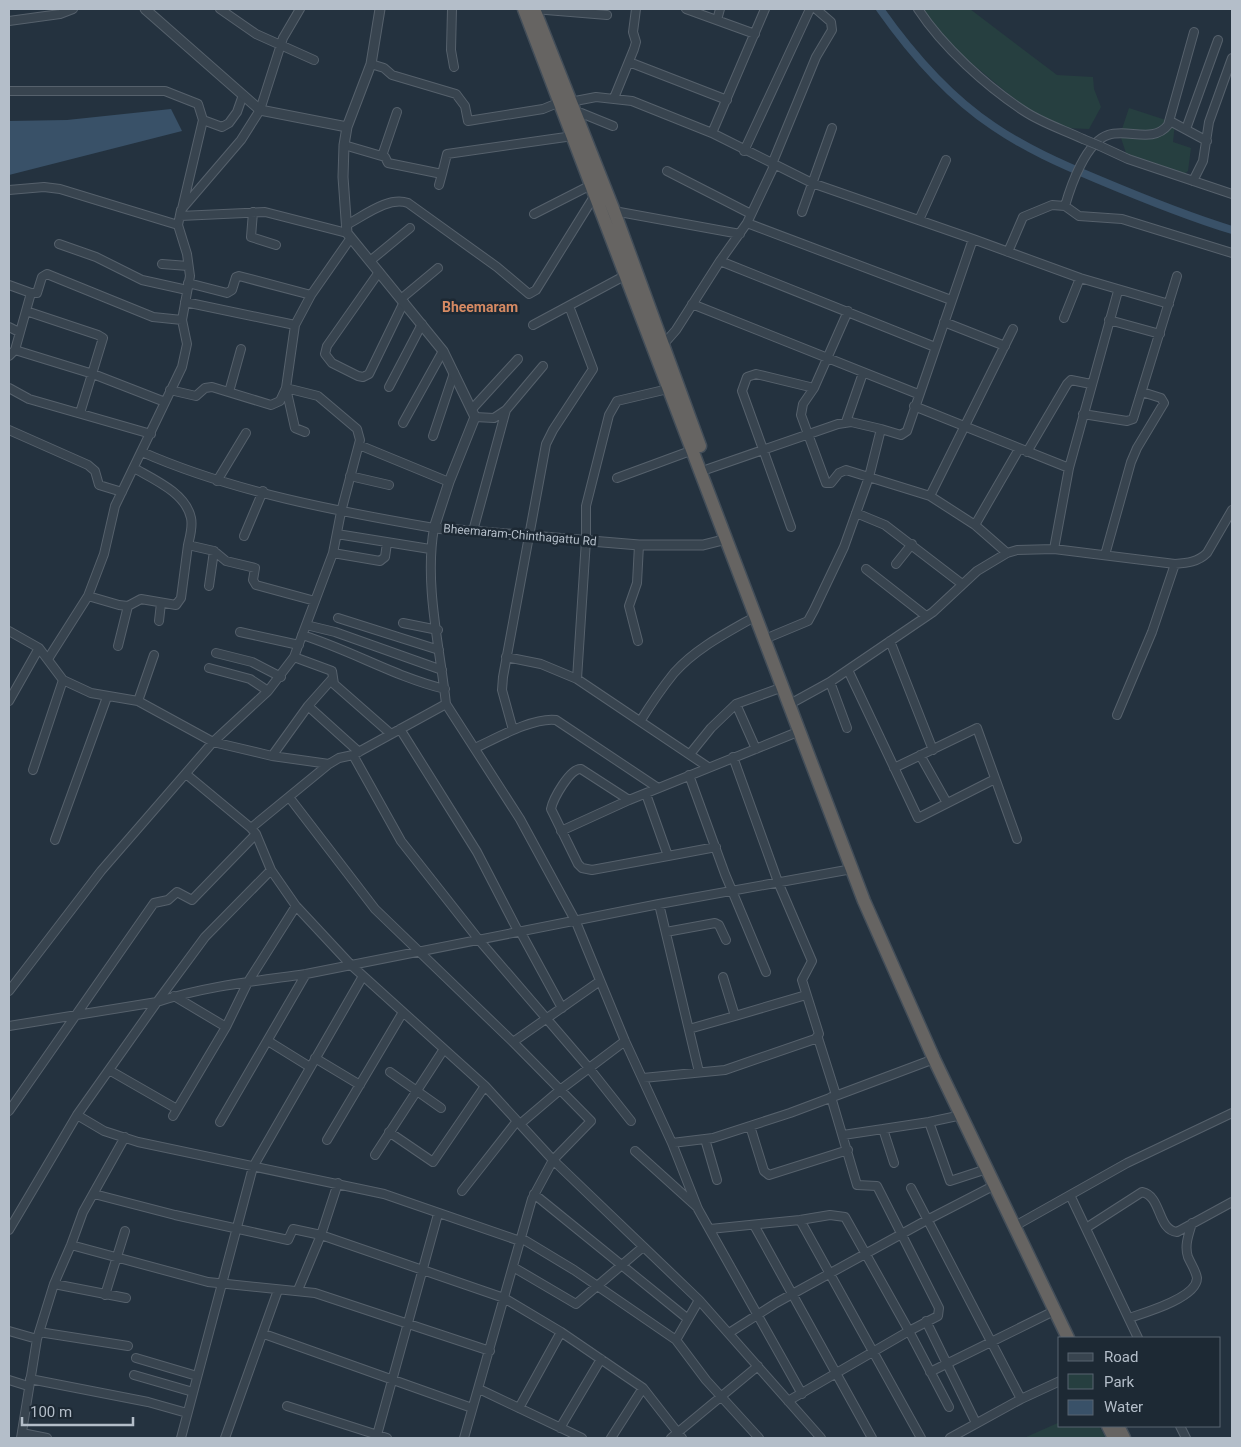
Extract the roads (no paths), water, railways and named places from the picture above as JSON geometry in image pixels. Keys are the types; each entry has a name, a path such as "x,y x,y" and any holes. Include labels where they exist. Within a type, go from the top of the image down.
{"highway":[{"path":"524,9 614,211 659,348 668,388 784,687 793,702 800,731 852,869 934,1058 995,1185 1018,1224 1076,1337"},
{"path":"534,9 568,106 573,136 593,190 626,275 659,348 708,469 772,636 793,702 870,897 1018,1224 1054,1311 1067,1337"}],"street":[{"path":"9,21 60,14 73,9"},
{"path":"145,9 260,110 347,127"},
{"path":"220,9 256,34 314,60"},
{"path":"181,213 241,140 260,110 281,45 300,9"},
{"path":"380,9 371,64 347,127 344,145 348,232 443,351 473,408 476,418 494,418 506,410 543,366"},
{"path":"452,9 451,50 454,67"},
{"path":"534,9 607,15"},
{"path":"614,98 636,42 633,32 636,9"},
{"path":"686,9 755,34"},
{"path":"717,20 720,9"},
{"path":"712,133 765,9"},
{"path":"744,151 810,9"},
{"path":"659,348 676,330 747,223 773,165 816,56 832,30 831,22 816,9"},
{"path":"918,9 932,31 995,89 1026,112 1128,159 1232,194"},
{"path":"1065,206 1088,151 1108,135 1154,134 1165,128 1170,121 1194,32"},
{"path":"1186,129 1218,40"},
{"path":"1193,181 1203,161 1212,114 1232,58"},
{"path":"629,62 727,100"},
{"path":"371,64 384,68 392,75 456,94 465,106 468,121 568,106 583,98 632,100 712,133 744,151 812,183 1118,291 1169,304"},
{"path":"9,91 165,91 198,104 203,120 178,225 188,266 188,286 182,320 187,353 116,506 104,554 88,596 48,660"},
{"path":"203,120 222,127 229,123 243,96"},
{"path":"568,106 613,126"},
{"path":"382,156 397,112"},
{"path":"1170,121 1206,141"},
{"path":"802,212 832,128"},
{"path":"439,185 447,154 573,136"},
{"path":"344,145 382,156 388,163 442,174"},
{"path":"919,220 946,160"},
{"path":"667,171 751,214"},
{"path":"9,190 44,187 60,189 178,225"},
{"path":"534,214 593,190"},
{"path":"170,390 196,396 205,388 212,387 267,404 275,404 280,401 286,388 295,325 311,295 348,232 390,202 402,200 408,203 497,267 529,294 536,290 593,190"},
{"path":"1008,252 1023,217 1052,205 1065,206 1079,216 1122,219 1232,253"},
{"path":"614,211 740,234"},
{"path":"253,212 251,237 276,245"},
{"path":"181,213 277,213 348,232"},
{"path":"747,223 951,300"},
{"path":"370,261 410,228"},
{"path":"708,469 846,422 904,434 973,239"},
{"path":"59,244 96,257 142,280 227,293 232,290 236,277 239,276 311,295"},
{"path":"720,261 935,347"},
{"path":"162,264 188,266"},
{"path":"379,272 328,346 325,354 328,360 363,377 369,374 403,300 438,268"},
{"path":"9,285 31,293 38,293 42,277 46,274 153,317 182,320"},
{"path":"533,325 626,275"},
{"path":"1082,414 1130,421 1134,416 1177,276"},
{"path":"1064,318 1080,278"},
{"path":"1054,549 1069,468 1082,414 1118,291"},
{"path":"31,293 12,353 93,374 165,402"},
{"path":"185,302 295,325"},
{"path":"692,304 828,356 864,373 918,394"},
{"path":"513,730 502,690 506,656 546,444 553,430 593,369 569,306"},
{"path":"26,311 101,336 103,342 80,414"},
{"path":"848,311 814,388 801,410 826,483 831,483 839,473 846,470 930,496 975,525 1007,553"},
{"path":"1109,320 1160,334"},
{"path":"944,322 1005,346"},
{"path":"389,388 422,324"},
{"path":"9,328 20,332"},
{"path":"930,496 963,426 1013,329"},
{"path":"229,392 241,348"},
{"path":"403,423 443,351"},
{"path":"473,408 518,359"},
{"path":"433,436 454,373"},
{"path":"846,422 864,373"},
{"path":"791,527 742,391 747,377 756,374 814,388"},
{"path":"1027,452 1067,384 1071,380 1091,384"},
{"path":"9,388 29,399 151,434"},
{"path":"286,388 295,428 305,432"},
{"path":"9,989 101,871 213,742 281,677 294,657 333,553 360,434 357,428 329,404 310,392 286,388"},
{"path":"577,679 586,540 586,506 612,407 617,401 668,388"},
{"path":"1105,555 1131,462 1137,448 1164,403 1161,398 1142,392"},
{"path":"914,406 1019,450 1069,468"},
{"path":"473,531 506,410"},
{"name":"Bheemaram-Chinthagattu Rd","path":"476,418 449,482 434,528 639,545 703,545 727,539"},
{"path":"772,636 808,621 844,547 869,477 881,429"},
{"path":"9,430 88,465 96,470 99,485 122,492"},
{"path":"217,481 246,433"},
{"path":"359,445 449,482"},
{"path":"617,478 693,450"},
{"path":"975,525 1019,450"},
{"path":"142,452 178,468 217,481 341,512 434,528 430,549 446,704 520,819 576,922 625,1041 672,1143 698,1208 802,1394"},
{"path":"88,596 120,606 128,606 141,600 176,605 179,602 192,518 183,503 169,489 134,468"},
{"path":"350,476 389,485"},
{"path":"244,536 263,491"},
{"path":"793,702 830,682 926,616 977,571 1007,553 1017,550 1054,549 1175,564 1201,559 1207,554 1232,510"},
{"path":"856,513 885,525 962,584"},
{"path":"337,534 430,549"},
{"path":"333,553 380,561 385,557 387,543"},
{"path":"896,564 912,544"},
{"path":"188,545 214,551 226,561 255,568 253,580 256,585 315,601"},
{"path":"638,641 629,606 637,583 639,545"},
{"path":"209,586 214,551"},
{"path":"1117,715 1152,632 1175,564"},
{"path":"866,569 926,616"},
{"path":"159,621 161,604"},
{"path":"118,646 128,606"},
{"path":"641,720 675,672 722,635 756,616"},
{"path":"338,618 439,650"},
{"path":"403,623 438,630"},
{"path":"306,624 335,632 442,670"},
{"path":"9,631 40,648 63,680 91,693 138,702 213,742 272,756 329,764"},
{"path":"240,632 299,645"},
{"path":"302,635 328,643 413,681 445,689"},
{"path":"890,641 933,750"},
{"path":"9,701 40,648"},
{"path":"216,653 252,662 281,677"},
{"path":"138,702 154,655"},
{"path":"506,656 541,664 577,679 641,720 708,767"},
{"path":"294,657 332,671 334,684 391,734"},
{"path":"209,668 250,679 268,691"},
{"path":"848,670 918,818 996,779"},
{"path":"272,756 308,706 332,679"},
{"path":"34,770 63,680"},
{"path":"830,682 847,728"},
{"path":"690,754 711,728 736,704 784,687"},
{"path":"55,840 107,697"},
{"path":"9,1111 72,1017 154,903 168,900 177,892 192,900 254,831 289,797 329,764 339,758 356,753 446,704"},
{"path":"736,704 756,748"},
{"path":"308,706 356,753 402,841 479,940 589,1068 631,1121"},
{"path":"475,748 513,730 548,720 556,720 658,788"},
{"path":"894,768 977,728 1017,839"},
{"path":"400,729 477,852 562,1008"},
{"path":"561,831 629,800 800,731"},
{"path":"920,755 947,803"},
{"path":"733,757 778,882 812,961 802,980 818,1028 818,1038 857,1185 877,1186 940,1308 938,1316 788,1402"},
{"path":"629,800 581,769 576,768 552,802 553,815 561,831 578,864 586,870 716,847"},
{"path":"186,774 254,831 271,870 296,906 351,965 485,1086 553,1160 699,1300 821,1438"},
{"path":"689,775 733,892 766,972"},
{"path":"646,794 668,856"},
{"path":"289,797 375,909 420,950 591,1121 553,1160 534,1194 464,1438"},
{"path":"9,1026 157,1002 174,996 248,982 306,974 420,950 576,922 659,904 852,869"},
{"path":"9,1230 11,1218 77,1115 157,1002 205,937 271,870"},
{"path":"659,904 699,1072"},
{"path":"109,1070 175,1112 226,1027 248,982 296,906"},
{"path":"666,932 715,923 726,940"},
{"path":"220,1122 306,974"},
{"path":"181,1438 253,1167 363,976"},
{"path":"723,977 735,1016"},
{"path":"513,1042 600,981"},
{"path":"689,1029 806,995"},
{"path":"174,996 226,1027"},
{"path":"327,1140 403,1012"},
{"path":"642,1078 725,1070 818,1038"},
{"path":"268,1041 310,1067"},
{"path":"462,1191 519,1122 625,1041"},
{"path":"375,1155 444,1050"},
{"path":"315,1058 360,1085"},
{"path":"672,1143 705,1139 750,1126 934,1058"},
{"path":"390,1072 441,1108"},
{"path":"389,1132 433,1162 485,1086"},
{"path":"1018,1224 1127,1163 1232,1113"},
{"path":"77,1115 104,1131 125,1138 384,1194 438,1214 521,1239 549,1254 676,1340 706,1380 759,1438"},
{"path":"843,1135 962,1115"},
{"path":"929,1122 950,1181 988,1169"},
{"path":"750,1126 764,1171 769,1175 848,1150"},
{"path":"883,1128 894,1163"},
{"path":"47,1438 21,1436 38,1335 54,1284 83,1212 125,1138"},
{"path":"705,1139 717,1180"},
{"path":"635,1151 698,1208"},
{"path":"298,1290 321,1235 338,1183"},
{"path":"728,1332 756,1314 830,1273 995,1185"},
{"path":"911,1188 1021,1399"},
{"path":"1086,1228 1142,1192 1147,1193 1154,1199 1167,1227 1172,1231 1177,1232 1229,1203 1232,1212"},
{"path":"94,1194 175,1215 237,1227 288,1240 293,1229 321,1235 504,1298 561,1332 643,1388 677,1436 758,1366"},
{"path":"534,1194 688,1319"},
{"path":"1070,1195 1138,1337"},
{"path":"377,1435 438,1214"},
{"path":"710,1229 830,1215 845,1217 949,1406"},
{"path":"800,1220 921,1438"},
{"path":"1128,1318 1164,1306 1190,1291 1195,1285 1197,1279 1186,1247 1192,1222"},
{"path":"754,1225 872,1438"},
{"path":"105,1295 125,1231"},
{"path":"71,1245 116,1259 208,1282 223,1282 315,1293 490,1352"},
{"path":"513,1267 576,1304 643,1246"},
{"path":"54,1284 126,1298"},
{"path":"225,1438 264,1334 278,1290"},
{"path":"676,1340 699,1300"},
{"path":"930,1372 1054,1311"},
{"path":"926,1322 948,1363 976,1423"},
{"path":"9,1331 128,1346"},
{"path":"519,1408 561,1332"},
{"path":"264,1334 472,1408"},
{"path":"136,1358 197,1376"},
{"path":"560,1428 601,1359"},
{"path":"134,1375 193,1392"},
{"path":"9,1380 148,1402 187,1413"},
{"path":"950,1438 1021,1399 1058,1382"},
{"path":"611,1438 643,1388"},
{"path":"479,1389 582,1438"},
{"path":"287,1406 363,1434 387,1438"}],"water":[{"path":"171,109 182,131 9,175 9,121 67,120"}],"waterway":[{"path":"880,9 904,42 931,73 976,114 1005,134 1044,155 1084,173 1164,206 1232,230"}],"district":[{"name":"Bheemaram","path":"480,307"}]}
